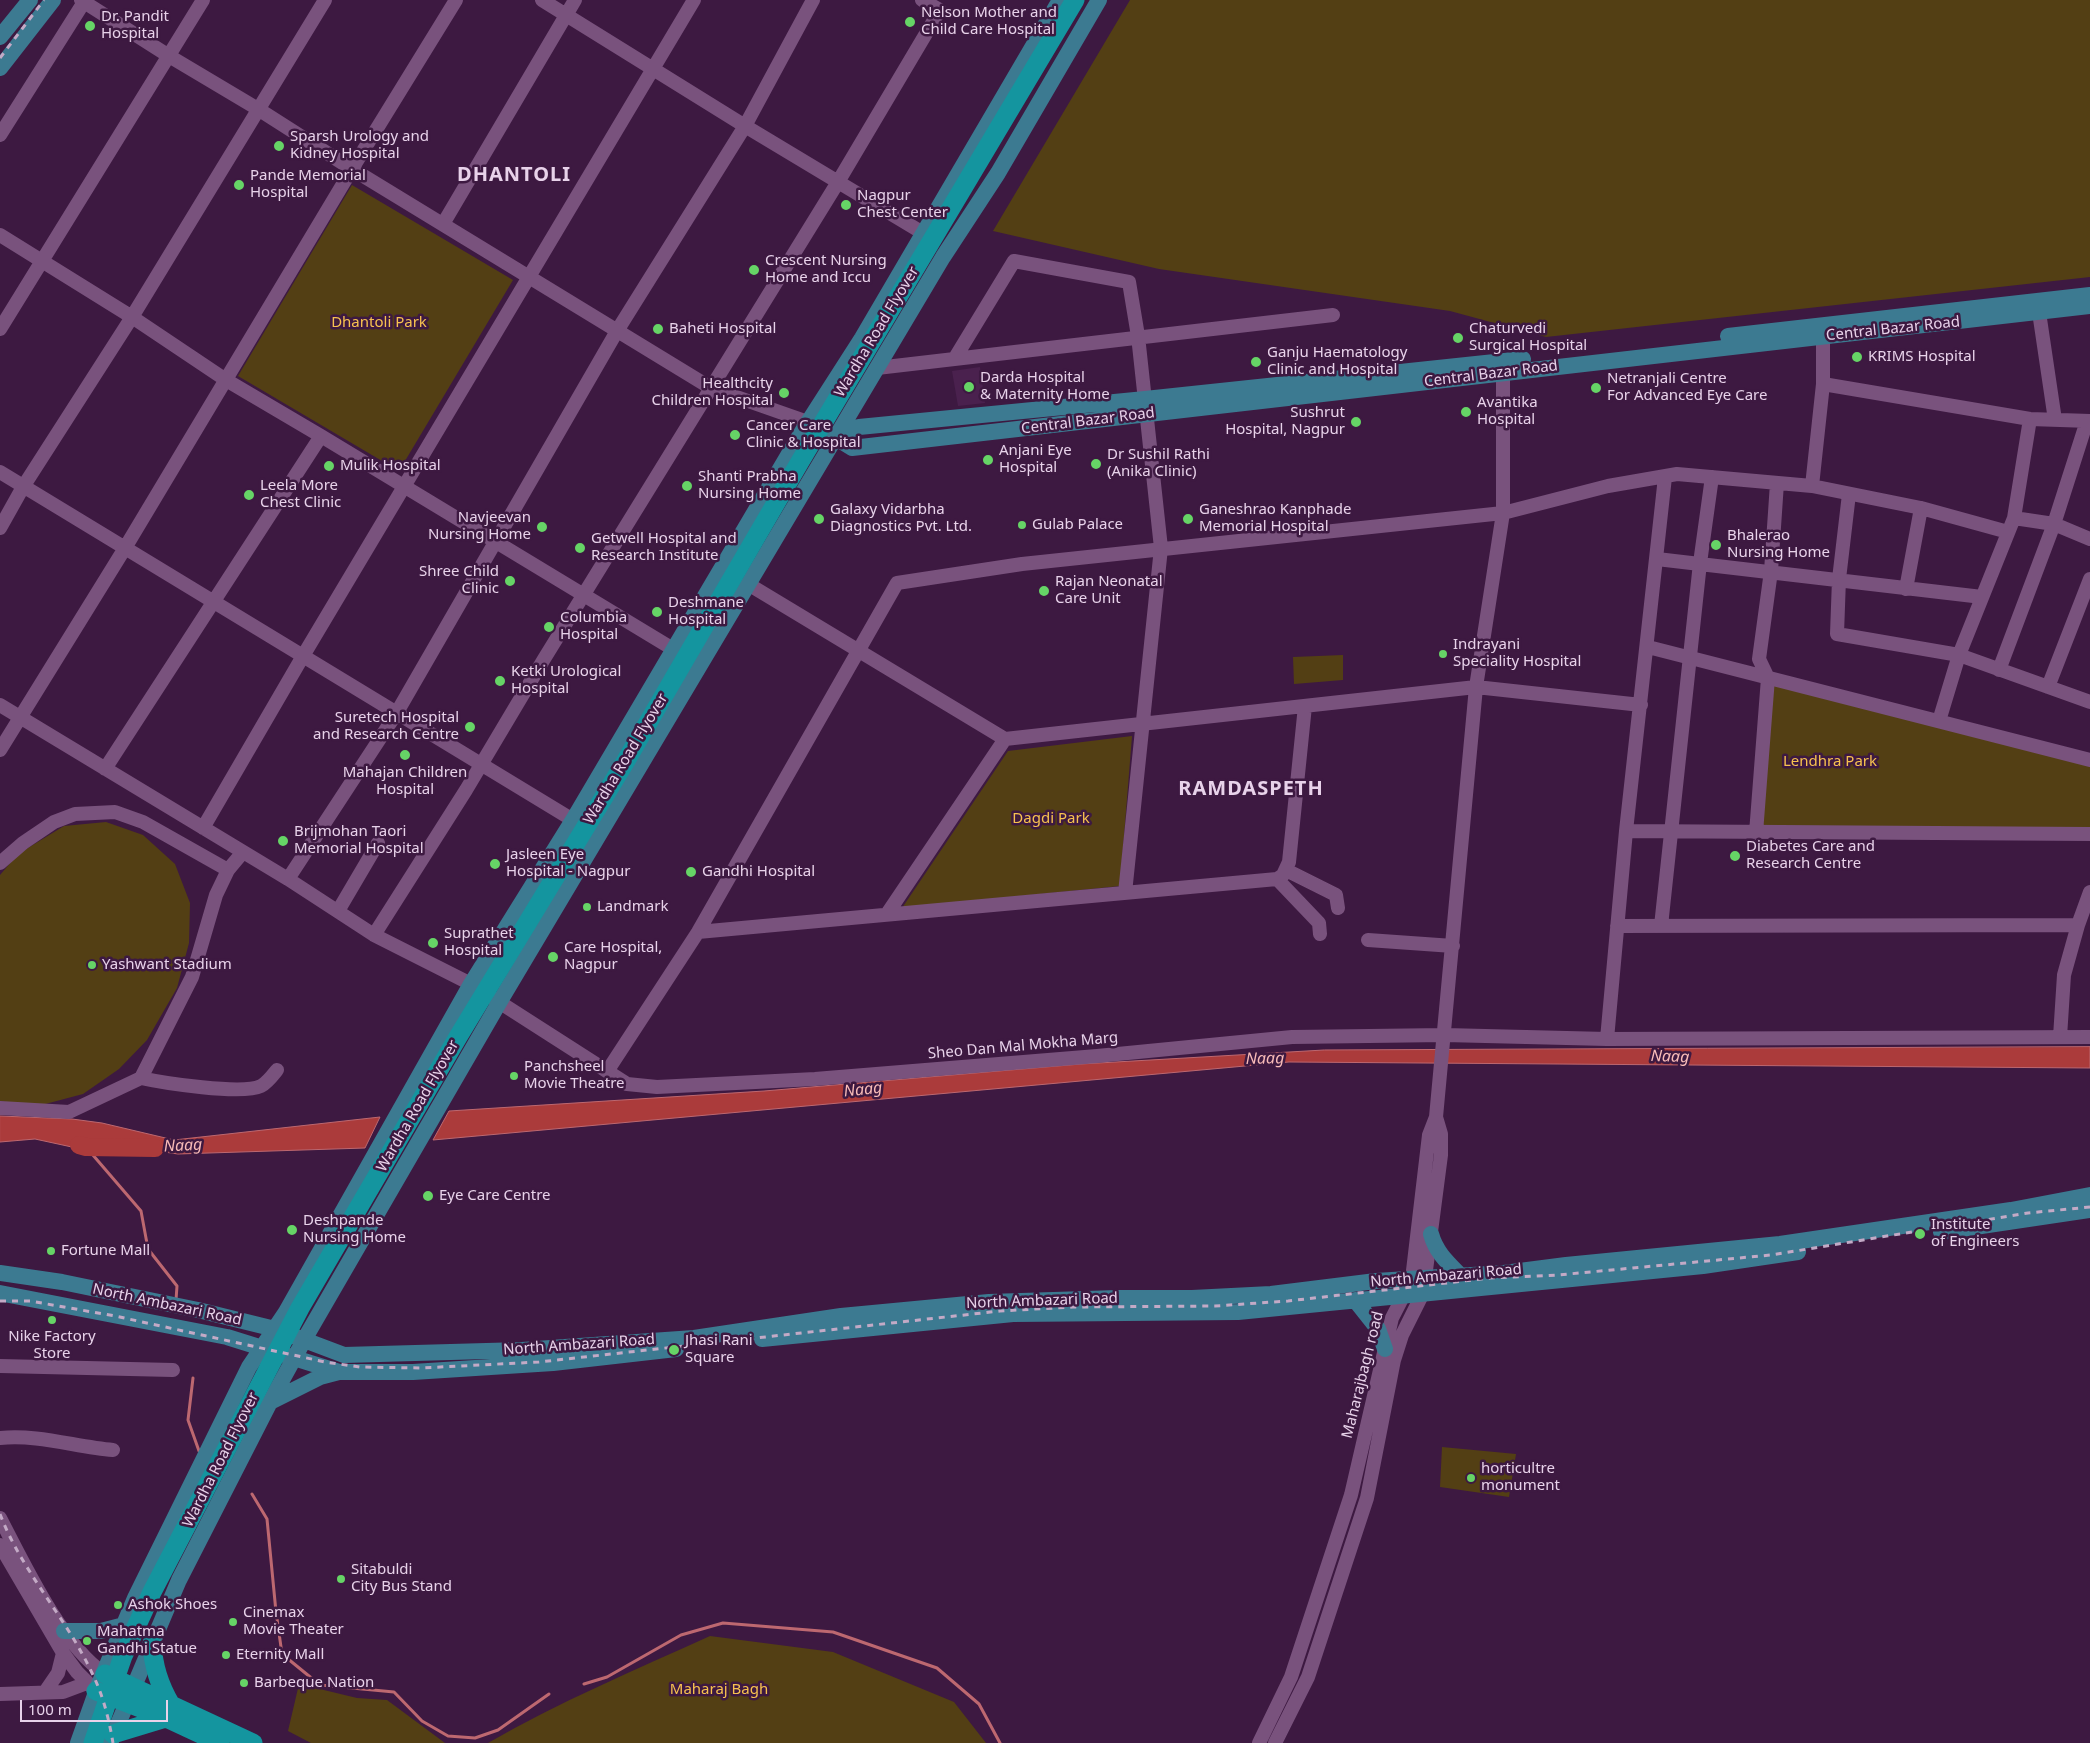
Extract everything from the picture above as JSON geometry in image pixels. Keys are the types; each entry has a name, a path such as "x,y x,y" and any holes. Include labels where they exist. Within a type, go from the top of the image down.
{"highway":[{"name":"Wardha Road Flyover","path":"92,1743 123,1656 152,1592 300,1308 458,1037 624,764 796,469 1075,0"},
{"name":"Wardha Road Flyover","path":"108,1740 122,1684 153,1610 299,1331 437,1093 1084,0"},
{"path":"152,1643 152,1660 168,1711 220,1743"},
{"path":"97,1683 253,1743"},
{"path":"108,1740 168,1711"}],"main road":[{"path":"0,37 30,0"},
{"path":"0,68 53,0"},
{"path":"78,1743 97,1683 135,1598 249,1367 286,1312 471,984 573,820 808,422 862,338 1060,0"},
{"path":"108,1740 130,1695 180,1580 270,1402 305,1339 500,1003 835,437 943,257 998,173 1099,0"},
{"name":"Central Bazar Road","path":"835,437 859,427 1145,407 1503,367 2090,295"},
{"name":"Central Bazar Road","path":"1503,367 1822,336 2090,306"},
{"path":"808,422 835,437"},
{"name":"North Ambazari Road","path":"0,1273 62,1282 198,1310 275,1329 344,1355 522,1350 551,1355 1013,1314 1238,1312 1404,1295 1420,1283 1460,1275 1504,1273 1780,1244 1978,1215 2090,1195"},
{"name":"North Ambazari Road","path":"0,1293 235,1339 339,1372 413,1372 694,1338 841,1316 980,1302 1231,1296 1703,1266 2090,1210"},
{"path":"1431,1234 1435,1247 1460,1275"},
{"path":"1354,1300 1378,1329 1384,1349"},
{"path":"248,1323 286,1312"},
{"path":"235,1339 249,1367"},
{"path":"270,1402 320,1377 339,1372"},
{"path":"64,1630 101,1631 124,1625"}],"street":[{"path":"0,329 203,0"},
{"path":"0,528 23,487 132,317 325,0"},
{"path":"0,750 125,548 352,169 456,0"},
{"path":"542,0 745,126 923,233"},
{"path":"443,224 575,0"},
{"path":"203,828 303,656 694,0"},
{"path":"288,879 396,714 617,331 745,126 813,0"},
{"path":"374,934 481,765 583,595 838,182 940,10 922,0"},
{"path":"0,135 82,1 352,169 529,275 711,388 808,422"},
{"path":"0,235 132,317 226,380 406,486 494,542 673,649"},
{"path":"955,358 1014,261 1130,282 1138,336 1161,548 1124,894"},
{"path":"2039,312 2055,420"},
{"path":"877,368 1138,336 1333,315"},
{"path":"1812,486 1823,384 1822,336"},
{"path":"1436,1118 1476,687 1503,513 1503,367"},
{"path":"1823,384 2030,419 2088,421 2054,524 1999,670"},
{"path":"1939,721 1958,655 2014,518 2030,419"},
{"path":"105,769 321,436"},
{"path":"0,472 573,820"},
{"path":"608,1070 698,932 897,583 1001,566 1503,513 1608,486 1677,474 1812,486 1921,508 2008,532"},
{"path":"1607,1039 1626,831 1648,647 1665,477"},
{"path":"1661,926 1700,563 1712,478"},
{"path":"1756,833 1768,678 1759,658 1771,571 1778,483"},
{"path":"1849,494 1839,579 1837,634 1958,655 2090,702"},
{"path":"1906,589 1921,508"},
{"path":"2014,518 2054,524 2090,539"},
{"path":"1657,559 1982,597"},
{"path":"2048,687 2090,578"},
{"path":"748,584 1005,739 1476,687 1641,705"},
{"path":"1648,647 2090,760"},
{"name":"Sheo Dan Mal Mokha Marg","path":"0,705 288,879 374,934 471,984 608,1070 627,1084 657,1087 746,1083 1068,1059 1292,1037 1445,1035 1607,1039 2090,1037"},
{"path":"1305,706 1282,874 1319,923 1320,934"},
{"path":"887,914 1005,739"},
{"path":"0,864 23,844 54,822 75,814 115,812 143,822 228,870"},
{"path":"1626,831 2090,834"},
{"path":"338,911 378,843"},
{"path":"140,1078 192,977 216,894 228,870 243,852"},
{"path":"698,932 1124,894 1282,874 1336,895 1338,908"},
{"path":"2060,1037 2064,975 2078,925 2090,892"},
{"path":"1617,926 2078,925"},
{"path":"1368,940 1453,946"},
{"path":"0,1108 69,1112 140,1078 211,1088 254,1088 263,1086 277,1070"},
{"name":"Maharajbagh road","path":"1275,1743 1308,1677 1368,1498 1394,1360 1420,1283 1431,1234 1441,1155 1441,1134 1436,1118"},
{"name":"Maharajbagh road","path":"1420,1283 1429,1135 1436,1118"},
{"name":"Maharajbagh road","path":"1259,1743 1291,1677 1351,1495 1392,1318 1404,1295"},
{"path":"0,1366 173,1370"},
{"path":"0,1438 19,1436 113,1450"},
{"path":"0,1518 16,1550 64,1630 87,1660 97,1683"},
{"path":"0,1545 63,1653 97,1683"},
{"path":"45,1692 58,1673 63,1653"},
{"path":"0,1694 63,1692 97,1683"}],"shaded area":[{"name":"Darda Hospital & Maternity Home","path":"980,367 985,403 958,406 952,371"}],"green space":[{"path":"1130,0 2090,0 2090,277 1546,337 1450,311 1159,269 993,231"},
{"name":"Dhantoli Park","path":"352,185 513,280 399,471 238,376"},
{"path":"1343,655 1343,680 1294,684 1293,657"},
{"name":"Lendhra Park","path":"1768,678 2090,760 2090,828 1757,827"},
{"name":"Dagdi Park","path":"1132,736 1120,886 902,908 1008,751"},
{"name":"Yashwant Stadium","path":"106,822 143,835 175,864 190,903 189,943 177,988 147,1040 119,1069 83,1094 34,1107 0,1101 0,875 18,854 64,826"},
{"path":"1442,1447 1516,1454 1509,1497 1440,1487"},
{"name":"Maharaj Bagh","path":"710,1636 833,1652 954,1702 986,1743 488,1743 570,1700"},
{"path":"299,1684 357,1698 387,1700 445,1743 311,1743 288,1731"}],"water":[{"path":"2090,1047 2090,1068 1289,1062 433,1140 449,1111 764,1091 1081,1064 1324,1050"},
{"path":"0,1116 72,1119 102,1123 174,1140 380,1117 365,1148 178,1154 123,1146 81,1149 35,1139 0,1142"}],"waterway":[{"name":"Naag","path":"79,1145 86,1147 155,1148"},
{"path":"86,1147 141,1211 148,1249 177,1286 176,1300"},
{"path":"193,1378 188,1420 199,1451"},
{"path":"252,1494 267,1519 282,1654 320,1685 394,1692 422,1721 448,1736 475,1738 498,1730 549,1694"},
{"path":"584,1684 607,1677 681,1635 723,1623 833,1632 937,1668 979,1704 1000,1743"}],"railway":[{"path":"0,58 44,0"},
{"path":"0,1301 30,1301 115,1316 325,1362 360,1367 421,1368 539,1362 1000,1311 1073,1307 1215,1306 1288,1301 1490,1278 1558,1275 1771,1255 2028,1213 2090,1207"},
{"path":"0,1514 20,1555 70,1633 92,1673 105,1707 113,1743"}],"place":[{"name":"Nelson Mother and Child Care Hospital","path":"910,22"},
{"name":"Dr. Pandit Hospital","path":"90,26"},
{"name":"Sparsh Urology and Kidney Hospital","path":"279,146"},
{"name":"Pande Memorial Hospital","path":"239,185"},
{"name":"Nagpur Chest Center","path":"846,205"},
{"name":"Crescent Nursing Home and Iccu","path":"754,270"},
{"name":"Baheti Hospital","path":"658,329"},
{"name":"Chaturvedi Surgical Hospital","path":"1458,338"},
{"name":"KRIMS Hospital","path":"1857,357"},
{"name":"Ganju Haematology Clinic and Hospital","path":"1256,362"},
{"name":"Darda Hospital & Maternity Home","path":"969,387"},
{"name":"Netranjali Centre For Advanced Eye Care","path":"1596,388"},
{"name":"Healthcity Children Hospital","path":"784,393"},
{"name":"Avantika Hospital","path":"1466,412"},
{"name":"Sushrut Hospital, Nagpur","path":"1356,422"},
{"name":"Cancer Care Clinic & Hospital","path":"735,435"},
{"name":"Anjani Eye Hospital","path":"988,460"},
{"name":"Dr Sushil Rathi (Anika Clinic)","path":"1096,464"},
{"name":"Mulik Hospital","path":"329,466"},
{"name":"Shanti Prabha Nursing Home","path":"687,486"},
{"name":"Leela More Chest Clinic","path":"249,495"},
{"name":"Galaxy Vidarbha Diagnostics Pvt. Ltd.","path":"819,519"},
{"name":"Ganeshrao Kanphade Memorial Hospital","path":"1188,519"},
{"name":"Gulab Palace","path":"1022,525"},
{"name":"Navjeevan Nursing Home","path":"542,527"},
{"name":"Bhalerao Nursing Home","path":"1716,545"},
{"name":"Getwell Hospital and Research Institute","path":"580,548"},
{"name":"Shree Child Clinic","path":"510,581"},
{"name":"Rajan Neonatal Care Unit","path":"1044,591"},
{"name":"Deshmane Hospital","path":"657,612"},
{"name":"Columbia Hospital","path":"549,627"},
{"name":"Indrayani Speciality Hospital","path":"1443,654"},
{"name":"Ketki Urological Hospital","path":"500,681"},
{"name":"Suretech Hospital and Research Centre","path":"470,727"},
{"name":"Mahajan Children Hospital","path":"405,755"},
{"name":"Brijmohan Taori Memorial Hospital","path":"283,841"},
{"name":"Diabetes Care and Research Centre","path":"1735,856"},
{"name":"Jasleen Eye Hospital - Nagpur","path":"495,864"},
{"name":"Gandhi Hospital","path":"691,872"},
{"name":"Landmark","path":"587,907"},
{"name":"Suprathet Hospital","path":"433,943"},
{"name":"Care Hospital, Nagpur","path":"553,957"},
{"name":"Yashwant Stadium","path":"92,965"},
{"name":"Panchsheel Movie Theatre","path":"514,1076"},
{"name":"Eye Care Centre","path":"428,1196"},
{"name":"Deshpande Nursing Home","path":"292,1230"},
{"name":"Institute of Engineers","path":"1920,1234"},
{"name":"Fortune Mall","path":"51,1251"},
{"name":"Nike Factory Store","path":"52,1320"},
{"name":"Jhasi Rani Square","path":"674,1350"},
{"name":"horticultre monument","path":"1471,1478"},
{"name":"Sitabuldi City Bus Stand","path":"341,1579"},
{"name":"Ashok Shoes","path":"118,1605"},
{"name":"Cinemax Movie Theater","path":"233,1622"},
{"name":"Mahatma Gandhi Statue","path":"87,1641"},
{"name":"Eternity Mall","path":"226,1655"},
{"name":"Barbeque Nation","path":"244,1683"}],"district":[{"name":"DHANTOLI","path":"514,175"},
{"name":"RAMDASPETH","path":"1251,789"}]}
